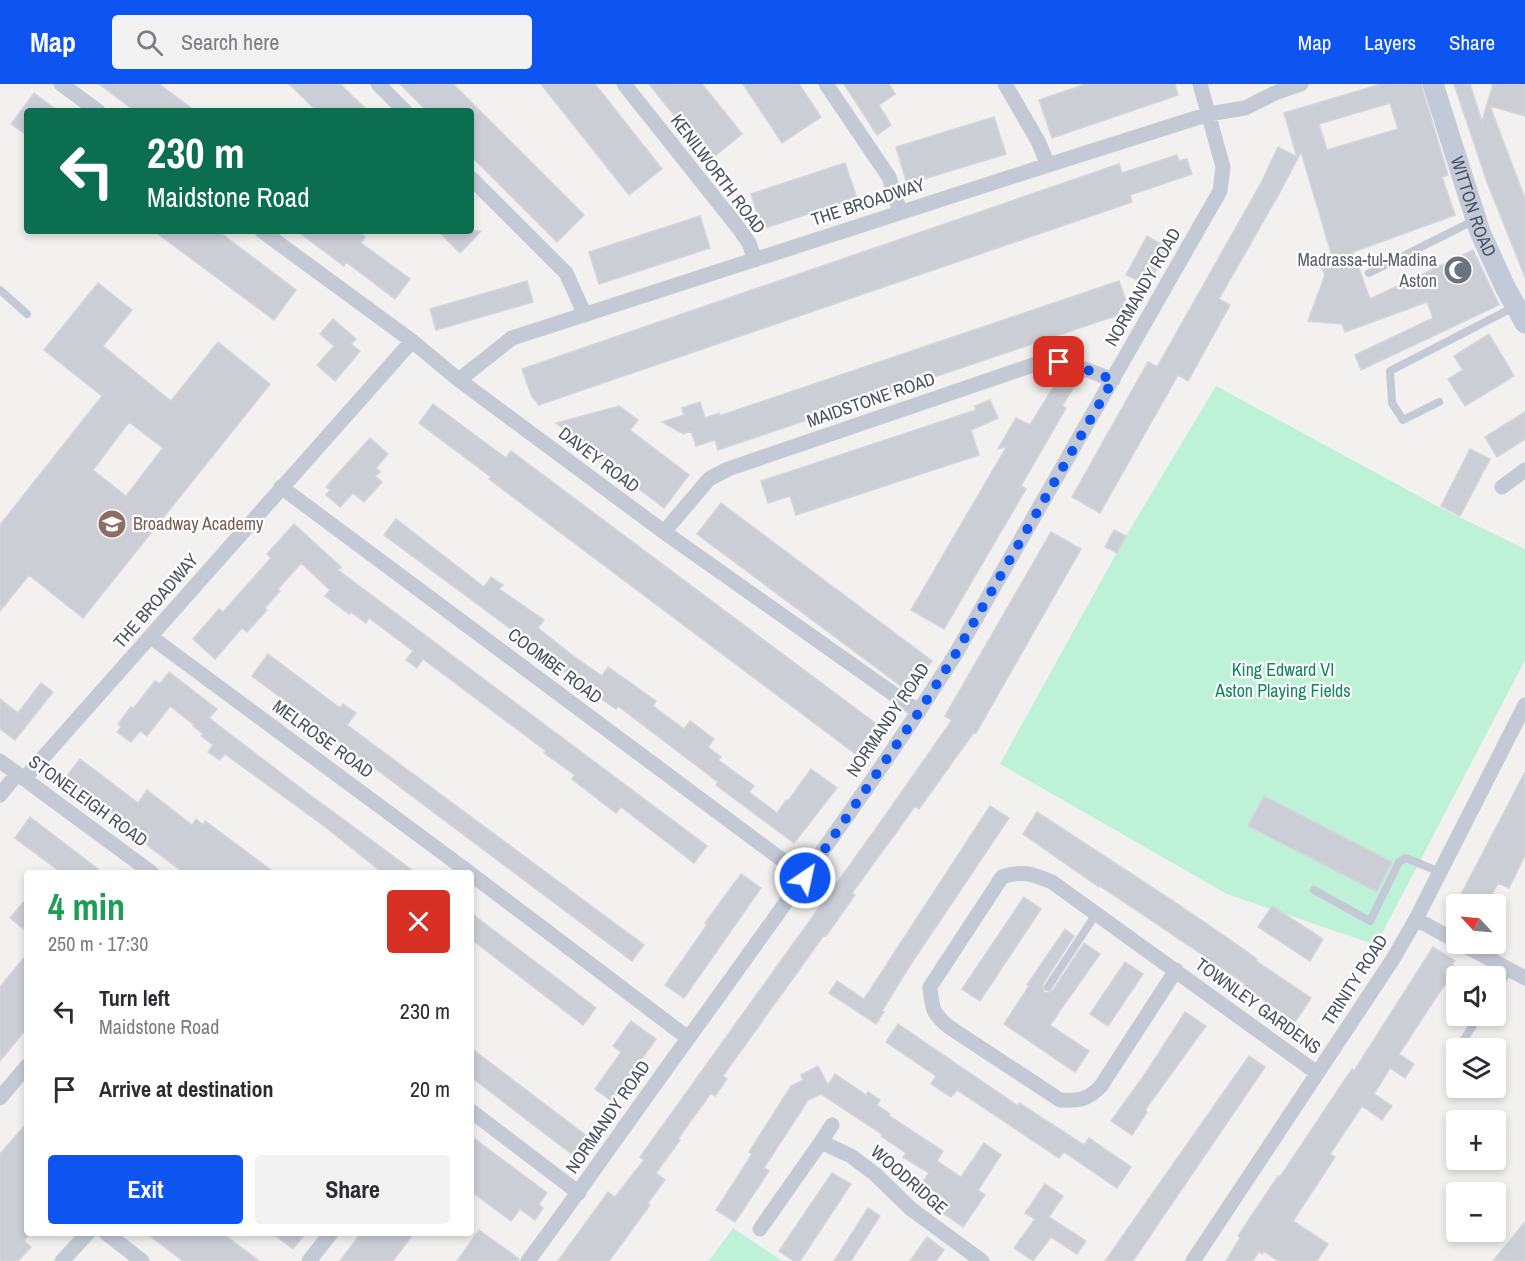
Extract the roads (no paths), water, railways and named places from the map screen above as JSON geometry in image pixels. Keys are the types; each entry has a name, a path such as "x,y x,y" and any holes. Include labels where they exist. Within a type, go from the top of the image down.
{"main road":[{"name":"WITTON ROAD","path":"1433,84 1476,220 1520,315"}],"street":[{"path":"61,84 94,108"},
{"path":"378,84 402,108"},
{"name":"KENILWORTH ROAD","path":"624,84 737,226 755,260"},
{"path":"826,84 889,177 900,212"},
{"path":"1005,84 1038,141 1048,165"},
{"path":"1200,84 1209,114"},
{"name":"THE BROADWAY","path":"459,380 512,338 1209,114 1245,108 1275,93 1301,84"},
{"name":"NORMANDY ROAD","path":"528,1261 805,878 919,712 955,655 1221,192 1223,167 1209,114"},
{"path":"474,181 566,273 585,315"},
{"name":"DAVEY ROAD","path":"266,234 412,341 459,380 664,532 919,712"},
{"name":"THE BROADWAY","path":"0,795 21,776 151,637 412,341"},
{"name":"MAIDSTONE ROAD","path":"664,532 709,479 728,469 1039,363 1059,362 1075,365 1113,380"},
{"path":"1503,487 1525,470"},
{"name":"COOMBE ROAD","path":"281,487 805,878"},
{"name":"MELROSE ROAD","path":"151,637 467,870"},
{"name":"TRINITY ROAD","path":"1193,1261 1393,959 1416,919 1525,706"},
{"name":"STONELEIGH ROAD","path":"0,761 148,870"},
{"name":"TOWNLEY GARDENS","path":"1176,970 1101,1086 1091,1096 1079,1101 1060,1100 949,1027 935,1016 930,987 1002,877 1016,872 1030,873 1052,882 1176,970 1317,1072"},
{"name":"MELROSE ROAD","path":"474,875 688,1038"},
{"path":"1416,919 1446,936"},
{"path":"1481,954 1525,978"},
{"path":"0,1098 24,1070"},
{"path":"474,1113 579,1193"},
{"path":"760,1229 832,1125"},
{"name":"WOODRIDGE","path":"821,1142 851,1155 875,1174 911,1209 971,1258"},
{"path":"62,1261 85,1236"},
{"path":"110,1236 142,1261"},
{"path":"309,1261 329,1236"}],"lane":[{"path":"1368,273 1476,220"},
{"path":"0,290 27,314"},
{"path":"1439,402 1403,420 1392,403 1390,371 1520,315"},
{"path":"1314,890 1370,921 1399,862 1406,858 1440,872"},
{"path":"1048,987 1096,914"},
{"path":"1506,974 1509,969"}],"place":[{"name":"Madrassa-tul-Madina Aston","path":"1458,270"},
{"name":"Broadway Academy","path":"112,524"}],"park label":[{"name":"King Edward VI Aston Playing Fields","path":"1283,680"}]}
